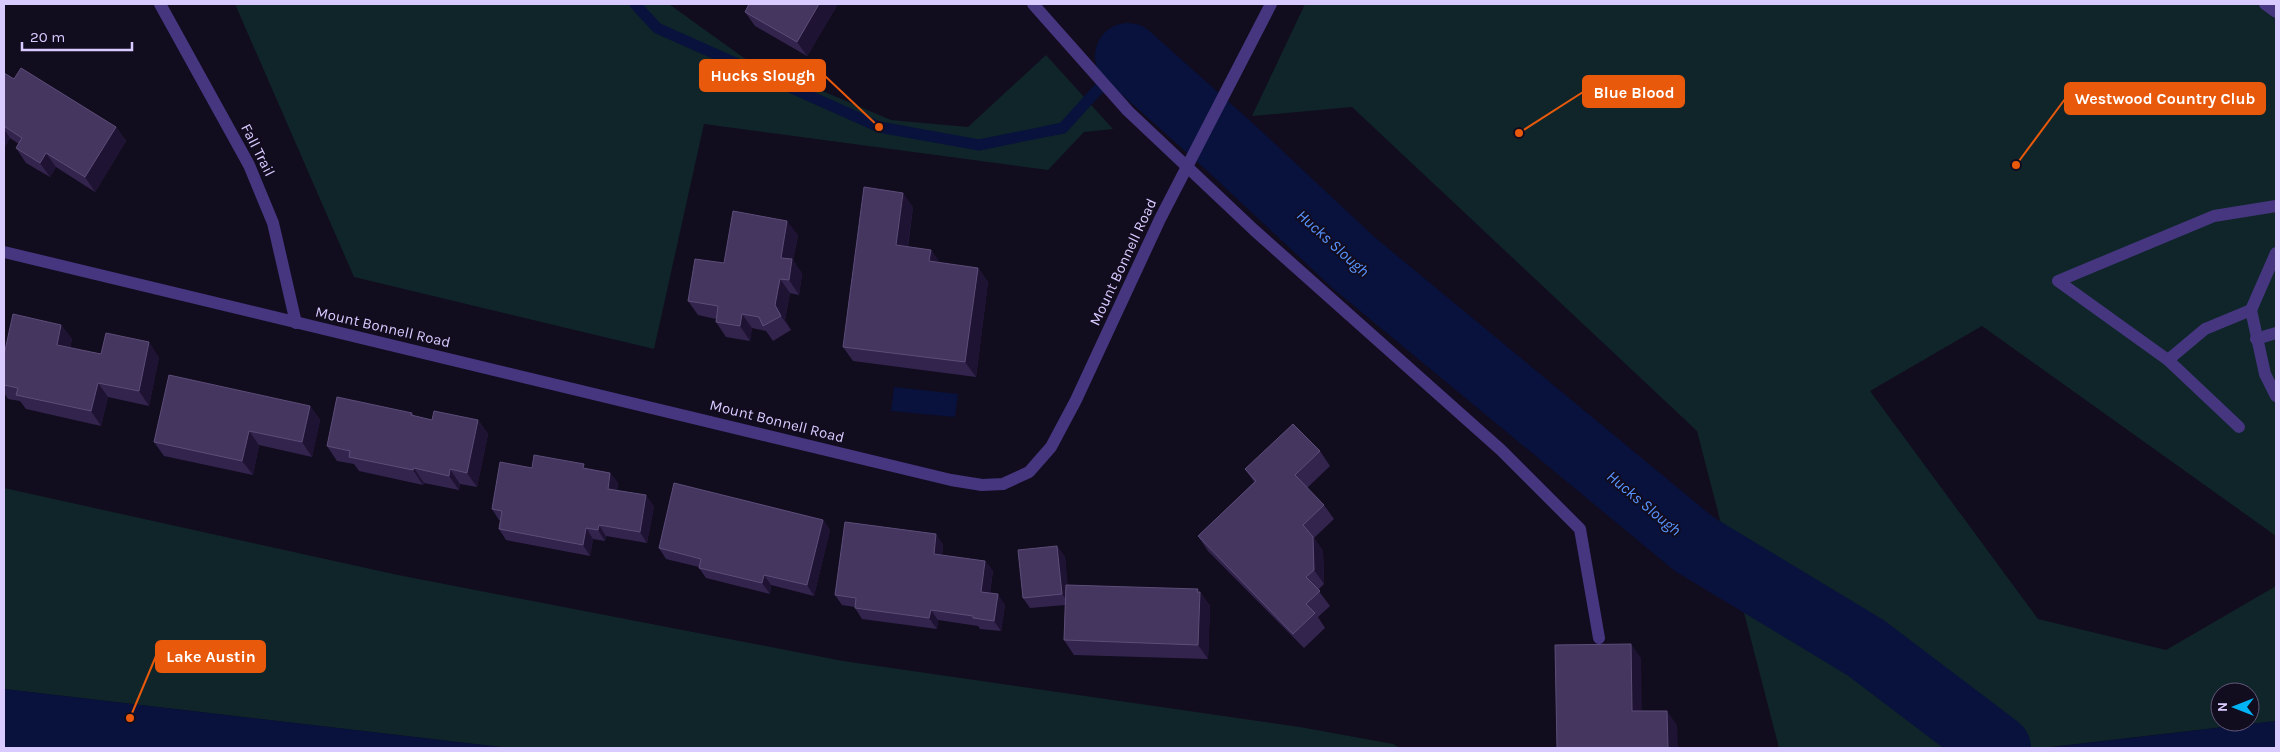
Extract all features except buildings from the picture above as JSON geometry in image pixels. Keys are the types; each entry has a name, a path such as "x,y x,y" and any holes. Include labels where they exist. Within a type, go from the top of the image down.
{"street":[{"name":"Fall Trail","path":"160,4 249,165 273,223 296,323"},
{"path":"1032,4 1128,111 1254,230 1500,450 1580,529 1599,638"},
{"name":"Mount Bonnell Road","path":"4,252 951,480 982,485 1003,484 1029,472 1051,447 1076,400 1160,219 1271,4"},
{"path":"2265,4 2276,12"},
{"path":"2239,426 2168,360 2058,281 2214,216 2276,206"},
{"path":"2276,253 2251,310 2265,374 2276,396"},
{"path":"2168,360 2205,329 2251,310"},
{"path":"2256,339 2276,333"}],"green space":[{"path":"235,4 669,4 744,58 891,120 968,127 1046,55 1113,129 1084,132 1048,170 704,124 654,349 354,277"},
{"path":"1305,4 2276,4 2276,536 1982,326 1870,391 2038,619 2166,650 2276,586 2276,721 2260,723 2260,682 2210,682 2210,729 2042,748 1779,748 1697,431 1352,107 1252,116"},
{"path":"4,488 398,575 843,661 1300,727 1393,744 1400,748 509,748 4,689"}],"shaded area":[{"path":"894,387 958,394 955,417 891,411"},
{"path":"4,689 509,748 4,748"},
{"path":"2276,721 2276,748 2044,748 2210,729 2210,732 2260,732 2260,723"}],"waterway":[{"name":"Hucks Slough","path":"635,4 657,28 879,127 979,145 1063,128 1128,56"},
{"name":"Hucks Slough","path":"1128,56 1230,147 1354,263 1694,544 1866,648 1998,748"}],"place":[{"name":"Hucks Slough","path":"879,127"},
{"name":"Blue Blood","path":"1519,133"},
{"name":"Westwood Country Club","path":"2016,165"},
{"name":"Lake Austin","path":"130,718"}]}
